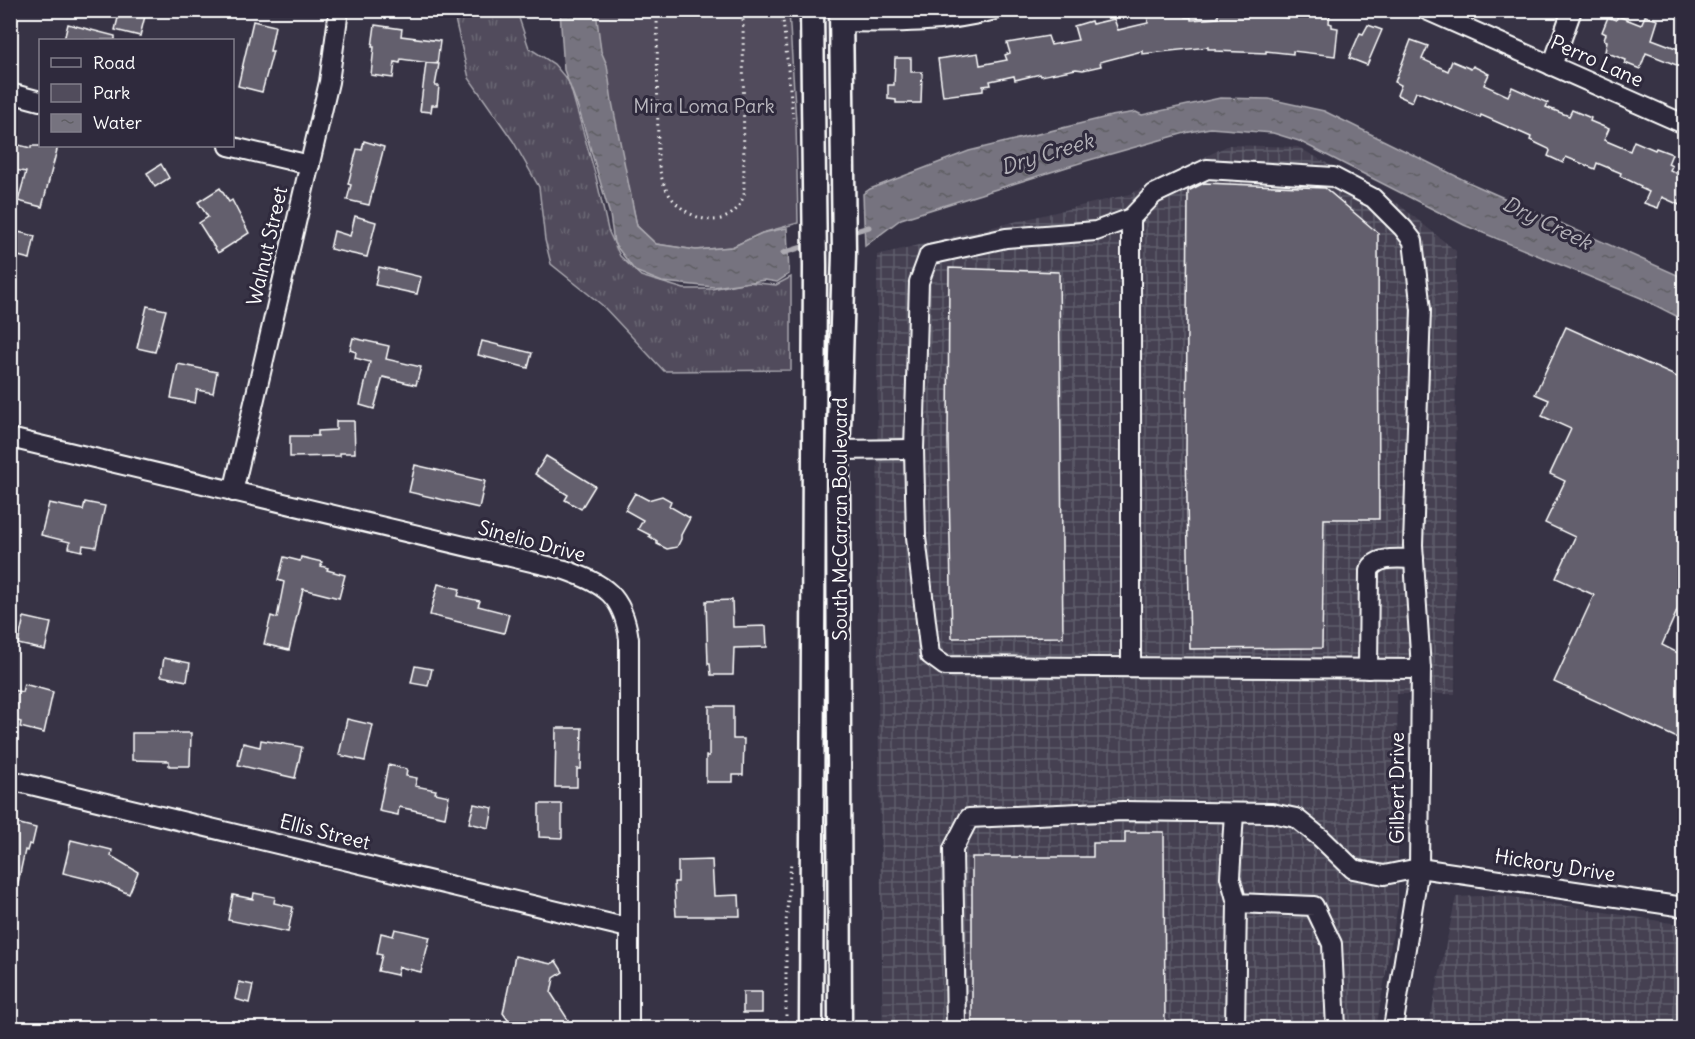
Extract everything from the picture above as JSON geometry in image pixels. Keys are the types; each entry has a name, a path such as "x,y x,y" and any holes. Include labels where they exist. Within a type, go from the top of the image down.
{"main road":[{"name":"South McCarran Boulevard","path":"811,1029 814,266 812,11"},
{"name":"South McCarran Boulevard","path":"840,1029 838,450 844,253 841,16"}],"street":[{"name":"Walnut Street","path":"233,492 329,82 339,10"},
{"name":"Perro Lane","path":"1426,10 1684,124"},
{"path":"1552,66 1572,10"},
{"path":"841,16 915,23 990,11"},
{"path":"10,93 39,100"},
{"path":"233,147 310,165"},
{"name":"Gilbert Drive","path":"1131,218 1154,194 1207,170 1333,177 1373,198 1413,241 1421,310 1413,552 1421,669 1419,868 1394,1029"},
{"path":"1131,668 1131,218 1096,231 1006,238 929,255 919,282 914,448 916,537 930,655 945,666 1131,668 1421,669"},
{"name":"Sinelio Drive","path":"10,438 566,570 602,586 617,600 626,620 629,639 628,1029"},
{"path":"838,450 914,448"},
{"path":"1368,669 1369,571 1378,561 1413,552"},
{"name":"Ellis Street","path":"10,780 628,928"},
{"name":"Hickory Drive","path":"956,1029 953,849 969,818 1123,811 1272,813 1296,818 1353,869 1384,875 1419,868 1684,908"},
{"path":"1234,813 1230,877 1238,903 1235,1029"},
{"path":"1238,903 1314,906 1332,944 1336,1029"}],"path":[{"path":"657,10 660,174 665,188 675,202 695,216 708,220 719,220 730,216 742,202 744,194 743,10"},
{"path":"782,10 794,126"}],"shaded area":[{"path":"1229,145 1298,147 1397,203 1456,251 1455,694 1397,694 1398,905 1376,1028 883,1028 878,692 877,255 1130,194"},
{"path":"1500,895 1684,925 1684,1028 1428,1028 1456,897"}],"green space":[{"path":"453,11 519,11 518,15 529,48 554,64 569,82 596,177 608,230 620,256 641,276 684,289 712,289 747,282 776,285 791,277 791,370 664,371 602,305 551,264 545,240 539,187 513,141 469,78"},
{"name":"Mira Loma Park","path":"590,11 789,11 796,122 798,223 762,233 732,247 696,250 656,244 637,226"}],"water":[{"path":"560,11 596,11 601,51 607,65 612,102 637,226 656,244 696,250 732,247 762,233 787,228 789,274 777,282 765,280 714,287 662,282 635,271 614,243 610,215 579,110 564,70"},
{"path":"1220,98 1269,99 1324,111 1468,182 1684,278 1684,320 1641,298 1464,225 1299,141 1273,133 1210,128 1185,133 1086,161 901,219 865,246 863,194 870,189 969,151 1111,116 1136,112 1142,115"}],"building":[{"path":"120,10 145,16 140,36 115,30"},
{"path":"1186,10 1186,17 1191,17 1191,20 1218,18 1218,10 1257,10 1257,14 1289,18 1290,10 1330,12 1329,23 1332,27 1338,28 1335,56 1293,51 1293,54 1266,51 1266,53 1215,51 1208,47 1142,54 1142,51 1100,62 1101,66 1041,76 1040,74 1015,80 1014,76 990,81 991,85 983,86 983,91 943,96 938,59 978,53 980,65 1007,60 1005,55 1010,53 1007,43 1048,36 1051,45 1078,40 1074,26 1091,21 1092,24 1114,19 1118,30 1148,23 1147,12"},
{"path":"1618,16 1641,25 1645,16 1658,20 1652,39 1684,51 1684,68 1646,53 1640,69 1625,63 1626,60 1605,52 1606,34 1602,32 1608,17 1616,20"},
{"path":"253,21 275,26 270,51 273,51 262,92 238,86"},
{"path":"68,24 115,36 115,39 64,39"},
{"path":"375,25 402,29 401,36 440,41 437,64 401,59 400,63 395,62 393,78 371,75"},
{"path":"1368,25 1382,30 1367,65 1349,58 1360,33 1363,34"},
{"path":"1411,40 1428,46 1422,59 1448,71 1452,61 1471,69 1473,66 1489,74 1484,85 1508,96 1512,87 1548,103 1546,107 1569,116 1572,110 1591,118 1590,121 1609,129 1604,140 1630,151 1634,141 1672,154 1668,164 1672,166 1670,170 1684,177 1684,207 1662,197 1658,208 1644,203 1649,192 1620,176 1621,173 1597,163 1595,169 1566,157 1563,163 1548,156 1549,149 1530,140 1531,137 1481,115 1480,118 1419,92 1416,92 1412,102 1397,95 1401,85 1395,82"},
{"path":"895,58 911,58 911,72 922,72 921,103 896,103 896,100 888,99 888,85 894,85"},
{"path":"426,63 439,64 435,86 439,86 437,105 432,105 431,112 420,111"},
{"path":"364,141 384,147 369,205 347,200 351,185 348,184 357,149 362,150"},
{"path":"10,143 31,148 31,146 58,147 42,207 18,201 26,172 10,169"},
{"path":"161,164 169,178 155,187 147,173"},
{"path":"1204,183 1325,188 1378,233 1379,519 1324,519 1322,648 1190,649 1186,452 1188,191"},
{"path":"220,188 229,202 232,200 249,233 218,253 199,223 208,217 198,202"},
{"path":"355,216 376,222 367,257 330,249 334,231 350,236"},
{"path":"10,230 35,236 30,259 10,254"},
{"path":"379,267 421,277 417,294 375,285"},
{"path":"949,268 1059,272 1063,637 952,638 948,442"},
{"path":"147,306 166,310 155,352 137,348"},
{"path":"1566,327 1684,380 1684,595 1662,645 1684,656 1684,741 1554,682 1594,595 1556,578 1575,537 1545,523 1565,481 1550,474 1571,429 1542,416 1549,400 1535,394"},
{"path":"353,338 389,346 386,359 421,367 416,385 383,377 374,409 360,405 370,362 355,358 356,352 350,350"},
{"path":"482,341 532,353 528,368 478,355"},
{"path":"178,364 217,372 213,393 197,390 195,403 171,398"},
{"path":"336,421 354,421 355,453 340,453 340,456 290,457 290,436 318,436 318,431 336,430"},
{"path":"546,456 595,486 581,509 565,500 568,495 535,474"},
{"path":"415,465 485,481 479,508 409,492"},
{"path":"635,493 648,500 662,496 671,501 669,506 690,518 677,547 667,549 657,544 657,541 650,535 638,529 643,520 625,510"},
{"path":"85,502 105,506 96,547 83,545 82,551 69,548 70,542 41,535 49,503 83,510"},
{"path":"284,557 300,561 301,557 322,562 321,566 328,568 327,570 345,575 339,598 303,589 289,650 264,644 271,616 277,618 284,582 278,580"},
{"path":"438,584 460,589 458,596 480,601 478,606 509,614 504,633 430,615"},
{"path":"732,600 733,627 766,626 767,647 734,648 733,675 711,675 710,664 708,664 706,601"},
{"path":"24,617 51,623 45,650 18,644"},
{"path":"164,658 190,663 187,681 161,676"},
{"path":"415,666 432,669 428,686 411,683"},
{"path":"24,684 53,692 44,733 20,727 21,722 10,719 12,690 22,692"},
{"path":"709,706 733,706 733,739 744,739 743,775 733,775 733,782 706,782 706,756 709,756"},
{"path":"347,719 373,725 365,761 339,755"},
{"path":"556,728 582,728 581,769 577,769 577,787 555,787"},
{"path":"132,733 191,733 190,766 169,766 169,761 132,760"},
{"path":"261,740 302,747 295,778 238,765 243,743 260,747"},
{"path":"388,765 407,769 406,776 417,778 415,786 436,790 435,793 449,796 445,817 399,807 398,815 379,811"},
{"path":"474,804 493,808 489,828 469,823"},
{"path":"539,804 562,804 562,838 539,837"},
{"path":"16,823 36,828 32,845 29,844 27,851 25,850 16,892 10,891 10,840 13,840"},
{"path":"1125,832 1164,832 1165,1029 972,1029 972,857 1093,857 1093,843 1125,843"},
{"path":"71,840 112,850 111,856 138,872 129,894 104,883 63,873"},
{"path":"712,860 714,896 739,895 740,916 676,916 674,882 678,882 678,861"},
{"path":"254,893 275,897 274,903 293,907 288,932 228,920 233,895 253,899"},
{"path":"395,929 430,937 421,972 399,967 397,975 378,971 382,955 377,954 381,933 393,936"},
{"path":"515,956 551,964 556,961 563,972 554,978 551,993 574,1029 544,1029 508,1020 503,1013"},
{"path":"239,982 253,985 249,1003 235,999"},
{"path":"743,992 762,992 762,1013 743,1013"}],"waterway":[{"name":"Dry Creek","path":"849,233 869,227"},
{"name":"Dry Creek","path":"783,253 809,245"}]}
